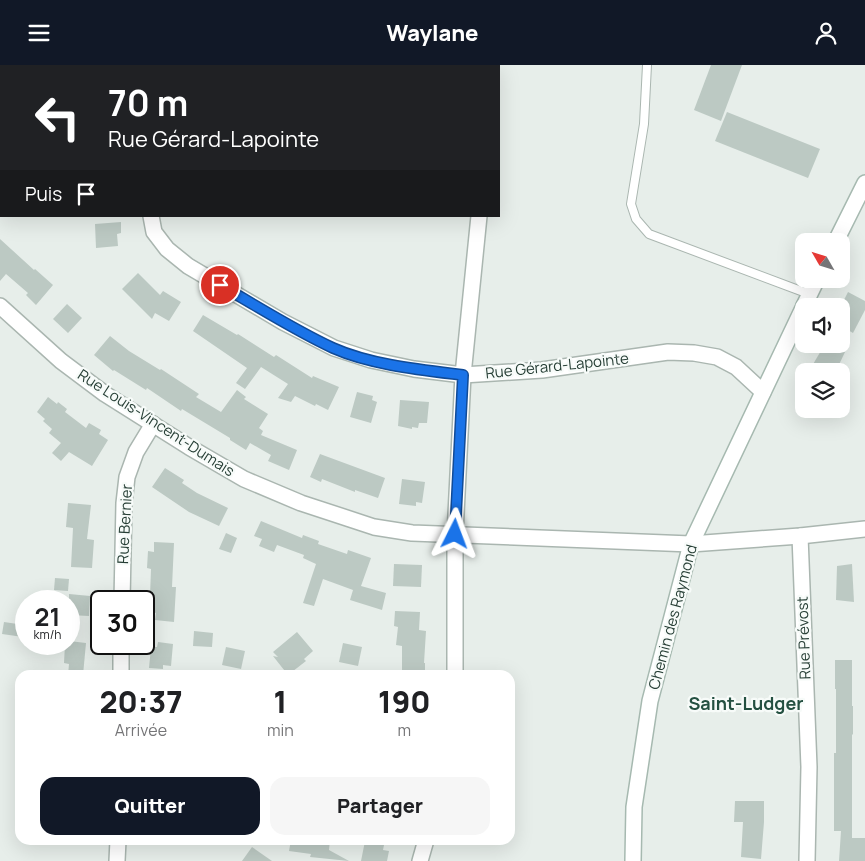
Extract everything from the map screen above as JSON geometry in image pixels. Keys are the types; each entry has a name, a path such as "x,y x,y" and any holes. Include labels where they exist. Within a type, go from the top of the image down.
{"street":[{"path":"840,233 865,183"},
{"name":"Rue Gérard-Lapointe","path":"151,217 154,232 167,249 188,267 334,348 371,360 414,369 463,375 542,370 668,352 694,353 717,357 736,367 763,392"},
{"path":"455,670 455,534 463,375 479,217"},
{"name":"Rue Louis-Vincent-Dumais","path":"0,306 61,361 105,393 189,447 244,479 302,503 374,527 412,533 691,544 865,529"},
{"name":"Chemin des Raymond","path":"633,861 634,807 650,701 691,544 795,325"},
{"name":"Rue Bernier","path":"122,590 124,503 127,477 136,452 153,424"},
{"name":"Rue Prévost","path":"800,536 809,767 807,861"},
{"path":"121,655 121,670"},
{"path":"117,861 118,845"},
{"path":"420,861 425,845"}],"lane":[{"path":"647,65 644,123 631,204 636,219 649,234 797,298"}],"building":[{"path":"711,65 742,65 721,121 694,110"},
{"path":"727,112 820,149 808,178 715,141"},
{"path":"121,222 121,233 117,234 118,246 96,248 95,224"},
{"path":"0,239 53,285 36,305 26,295 28,293 6,274 0,281"},
{"path":"138,273 160,295 163,291 181,302 169,321 155,313 152,319 122,289"},
{"path":"848,292 865,301 865,310 853,333 850,331 850,298 845,298"},
{"path":"67,304 82,318 68,333 53,319"},
{"path":"203,315 274,357 276,355 312,378 313,376 339,387 328,410 295,396 291,402 278,398 288,384 261,367 245,389 236,383 247,368 193,331"},
{"path":"110,336 129,351 199,394 196,397 221,412 237,390 246,397 244,399 268,414 259,428 263,431 261,435 297,450 289,470 268,461 271,455 250,443 246,450 230,440 230,438 182,409 181,411 147,388 146,390 113,371 94,355"},
{"path":"820,353 845,353 840,363 814,363"},
{"path":"357,392 373,396 372,400 377,402 371,423 350,417"},
{"path":"48,397 67,409 65,412 86,428 89,423 101,430 99,434 108,440 92,466 69,452 61,461 52,453 61,443 49,433 52,429 37,412"},
{"path":"400,400 429,402 427,423 419,423 418,428 412,427 412,429 398,426"},
{"path":"320,454 385,478 378,498 355,490 355,492 322,479 321,482 310,477"},
{"path":"165,468 184,480 182,483 197,493 228,508 219,526 189,512 152,487"},
{"path":"402,479 425,482 422,503 416,502 416,506 399,504"},
{"path":"68,503 91,505 87,539 94,540 92,568 71,567 73,528 66,527"},
{"path":"261,521 302,538 303,535 319,541 318,544 347,554 348,550 371,558 361,586 386,593 382,610 350,600 353,590 323,579 314,606 303,603 316,564 303,558 304,555 277,545 274,552 259,546 262,539 254,536"},
{"path":"226,533 237,538 231,553 219,549"},
{"path":"154,542 174,543 172,587 176,587 174,622 155,620 155,590 150,590 151,569 147,568 148,551 154,552"},
{"path":"394,564 422,565 421,587 393,586"},
{"path":"852,564 854,602 836,600 837,566"},
{"path":"55,578 69,579 68,590 54,590"},
{"path":"80,595 90,596 89,616 80,616"},
{"path":"395,611 420,612 419,630 426,631 425,670 402,670 402,646 396,645 398,627 394,626"},
{"path":"4,622 15,624 15,636 2,634"},
{"path":"194,631 213,633 212,647 193,646"},
{"path":"297,632 313,651 304,659 306,661 294,670 284,670 273,656 278,657 273,652"},
{"path":"80,642 86,643 83,670 68,670 69,664 64,663 64,655 80,655"},
{"path":"158,642 173,644 171,666 163,665 163,669 149,668 150,655 155,655 155,647 157,647"},
{"path":"343,643 362,647 358,666 339,662"},
{"path":"226,647 245,651 241,669 222,665"},
{"path":"835,660 852,660 852,838 865,838 865,861 839,861 841,831 834,831 834,753 836,753"},
{"path":"735,801 764,801 761,859 741,857 743,822 734,822"},
{"path":"290,845 330,845 329,850 349,861 310,857 311,854 289,851"},
{"path":"364,845 384,845 383,850 389,851 387,861 361,861"},
{"path":"252,847 272,861 242,861"}],"district":[{"name":"Saint-Ludger","path":"746,704"}],"route":[{"path":"220,285 334,348 371,360 414,369 463,375 455,534"}]}
